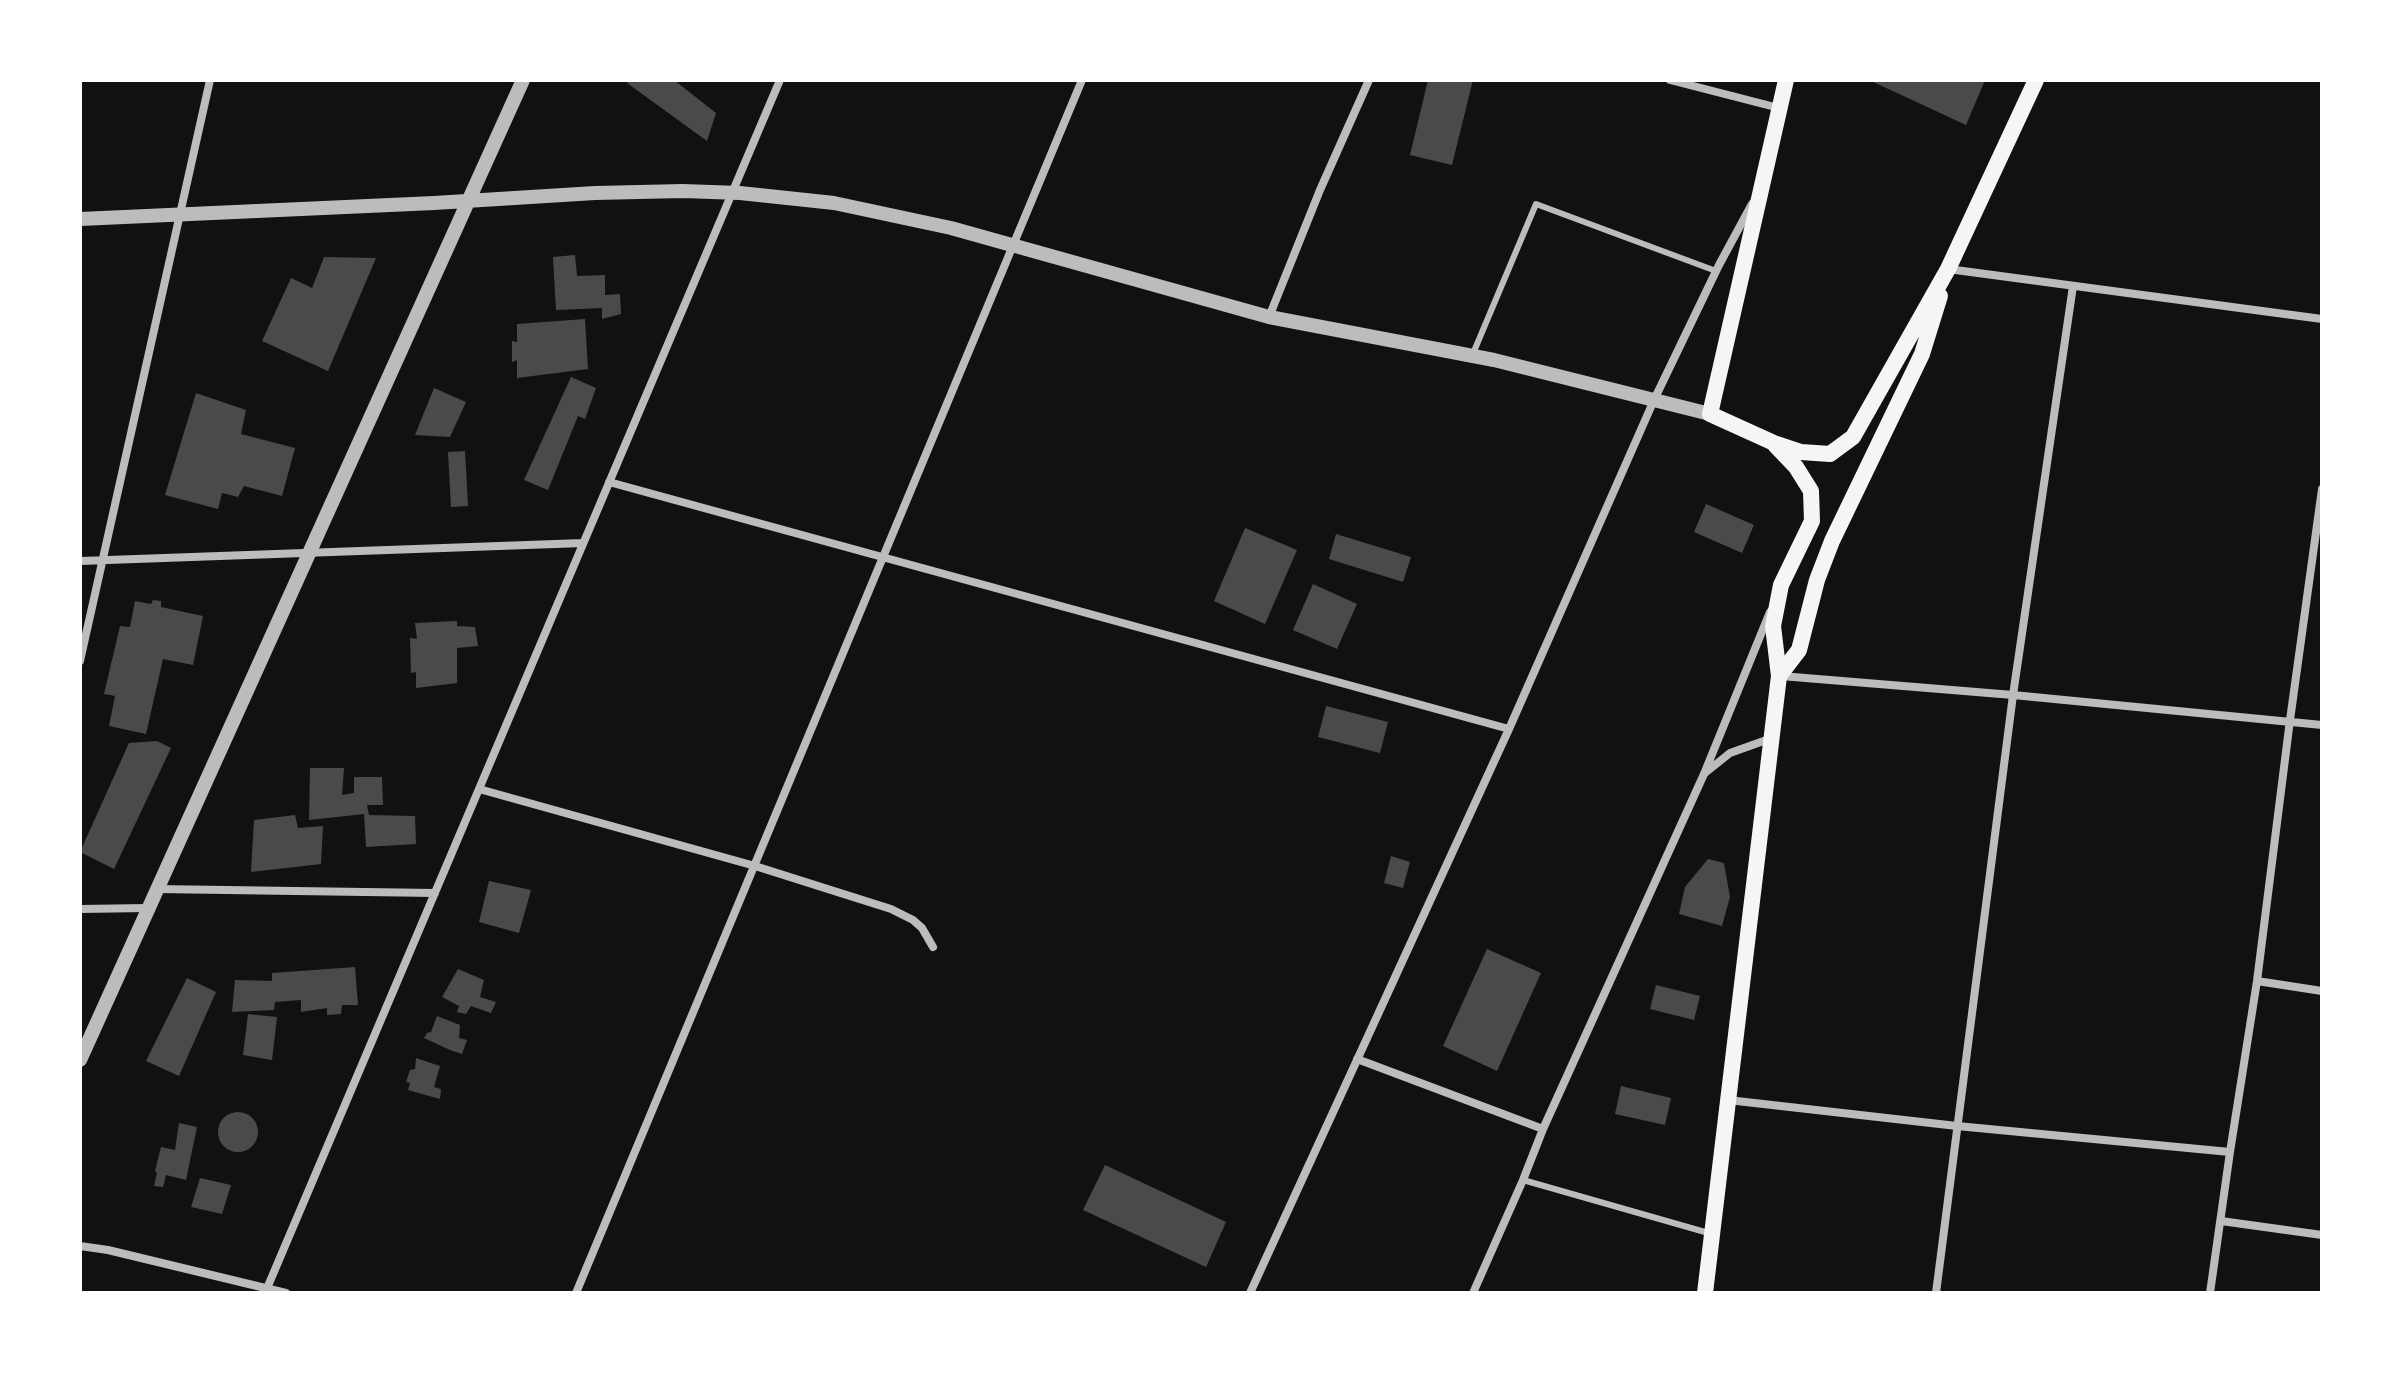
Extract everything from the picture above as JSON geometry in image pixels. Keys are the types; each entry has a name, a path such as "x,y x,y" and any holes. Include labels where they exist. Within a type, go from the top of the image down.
{"main road":[{"path":"1786,80 1710,414 1774,443 1801,452 1830,454 1853,437 1948,269 2036,80"},
{"path":"1779,676 1799,650 1817,580 1832,541 1922,354 1948,269"},
{"path":"1705,1293 1779,676 1773,626 1781,585 1812,521 1811,491 1796,467 1774,443"}],"street":[{"path":"80,661 210,80"},
{"path":"80,1060 523,80"},
{"path":"266,1290 780,80"},
{"path":"576,1293 1082,80"},
{"path":"1269,317 1369,80"},
{"path":"1670,80 1779,108"},
{"path":"1250,1293 1509,729 1654,400 1716,271 1761,187"},
{"path":"80,219 653,192 732,193 834,203 951,228 1269,317 1472,356 1710,414"},
{"path":"1948,269 2322,319"},
{"path":"1936,1293 2013,695 2073,286"},
{"path":"609,482 1509,729"},
{"path":"2210,1293 2257,981 2322,489"},
{"path":"80,561 583,543"},
{"path":"1473,1293 1543,1129 1704,774 1781,585"},
{"path":"1779,676 2322,725"},
{"path":"1704,774 1730,753 1772,738"},
{"path":"479,789 755,866 891,909 922,928 933,947"},
{"path":"156,889 435,893"},
{"path":"80,909 148,908"},
{"path":"2257,981 2322,991"},
{"path":"1357,1059 1543,1129"},
{"path":"1728,1100 2230,1152"},
{"path":"2221,1221 2322,1235"},
{"path":"80,1246 286,1293"}],"lane":[{"path":"1472,356 1536,204 1716,271"},
{"path":"1523,1180 1713,1234"}],"building":[{"path":"629,80 674,80 716,113 707,141 627,83"},
{"path":"1428,80 1473,80 1452,165 1410,155"},
{"path":"1869,80 1985,80 1966,125"},
{"path":"575,255 577,276 605,275 605,295 620,294 621,314 602,319 602,308 556,310 553,257"},
{"path":"324,257 376,258 328,371 262,341 291,278 312,288"},
{"path":"585,319 588,369 517,378 517,360 512,362 512,341 517,342 517,324"},
{"path":"571,377 596,388 585,419 578,416 548,490 524,480"},
{"path":"434,388 466,402 450,437 415,435"},
{"path":"196,393 246,410 241,434 295,448 282,496 244,486 238,497 222,493 218,509 165,495"},
{"path":"465,451 468,506 451,507 448,452"},
{"path":"1706,504 1754,525 1742,553 1694,532"},
{"path":"1245,528 1297,550 1265,624 1214,601"},
{"path":"1336,534 1411,557 1403,582 1329,559"},
{"path":"1313,584 1357,604 1337,649 1293,630"},
{"path":"153,600 161,601 161,607 203,616 193,665 163,659 146,734 109,726 115,696 104,694 120,626 130,627 135,601 151,604"},
{"path":"457,621 457,626 475,627 478,646 457,648 457,683 416,688 416,672 411,673 410,638 417,639 415,623"},
{"path":"1326,706 1388,722 1380,753 1318,737"},
{"path":"157,741 171,748 114,869 80,852 129,743"},
{"path":"310,768 344,768 342,795 354,793 354,777 382,777 383,805 367,805 369,815 415,816 416,844 366,847 364,814 309,820"},
{"path":"295,815 298,828 323,826 321,864 251,872 254,820"},
{"path":"1391,856 1410,862 1403,888 1384,883"},
{"path":"1708,859 1724,863 1730,897 1722,926 1679,914 1685,887"},
{"path":"489,881 531,890 519,933 479,922"},
{"path":"1487,949 1541,973 1497,1071 1443,1046"},
{"path":"355,967 358,1005 342,1005 341,1014 327,1015 327,1008 301,1012 301,1000 275,1002 274,1010 232,1012 235,980 272,981 272,973"},
{"path":"458,969 484,980 480,997 496,1002 491,1013 471,1006 466,1014 457,1012 459,1006 442,997"},
{"path":"187,978 216,992 179,1076 146,1061"},
{"path":"1656,985 1700,996 1694,1020 1650,1009"},
{"path":"248,1014 277,1017 272,1060 243,1055"},
{"path":"437,1016 460,1025 459,1038 467,1040 462,1054 424,1038 431,1032"},
{"path":"416,1058 440,1066 434,1087 441,1089 440,1099 408,1090 410,1083 406,1082 410,1070 415,1069"},
{"path":"1621,1086 1671,1098 1665,1125 1615,1114"},
{"path":"238,1112 252,1118 258,1132 252,1146 238,1152 224,1146 218,1132 224,1118"},
{"path":"179,1123 197,1127 186,1180 166,1175 163,1187 154,1186 161,1147 175,1150"},
{"path":"1105,1165 1226,1222 1206,1267 1083,1210"},
{"path":"200,1178 231,1185 222,1214 191,1207"}]}
